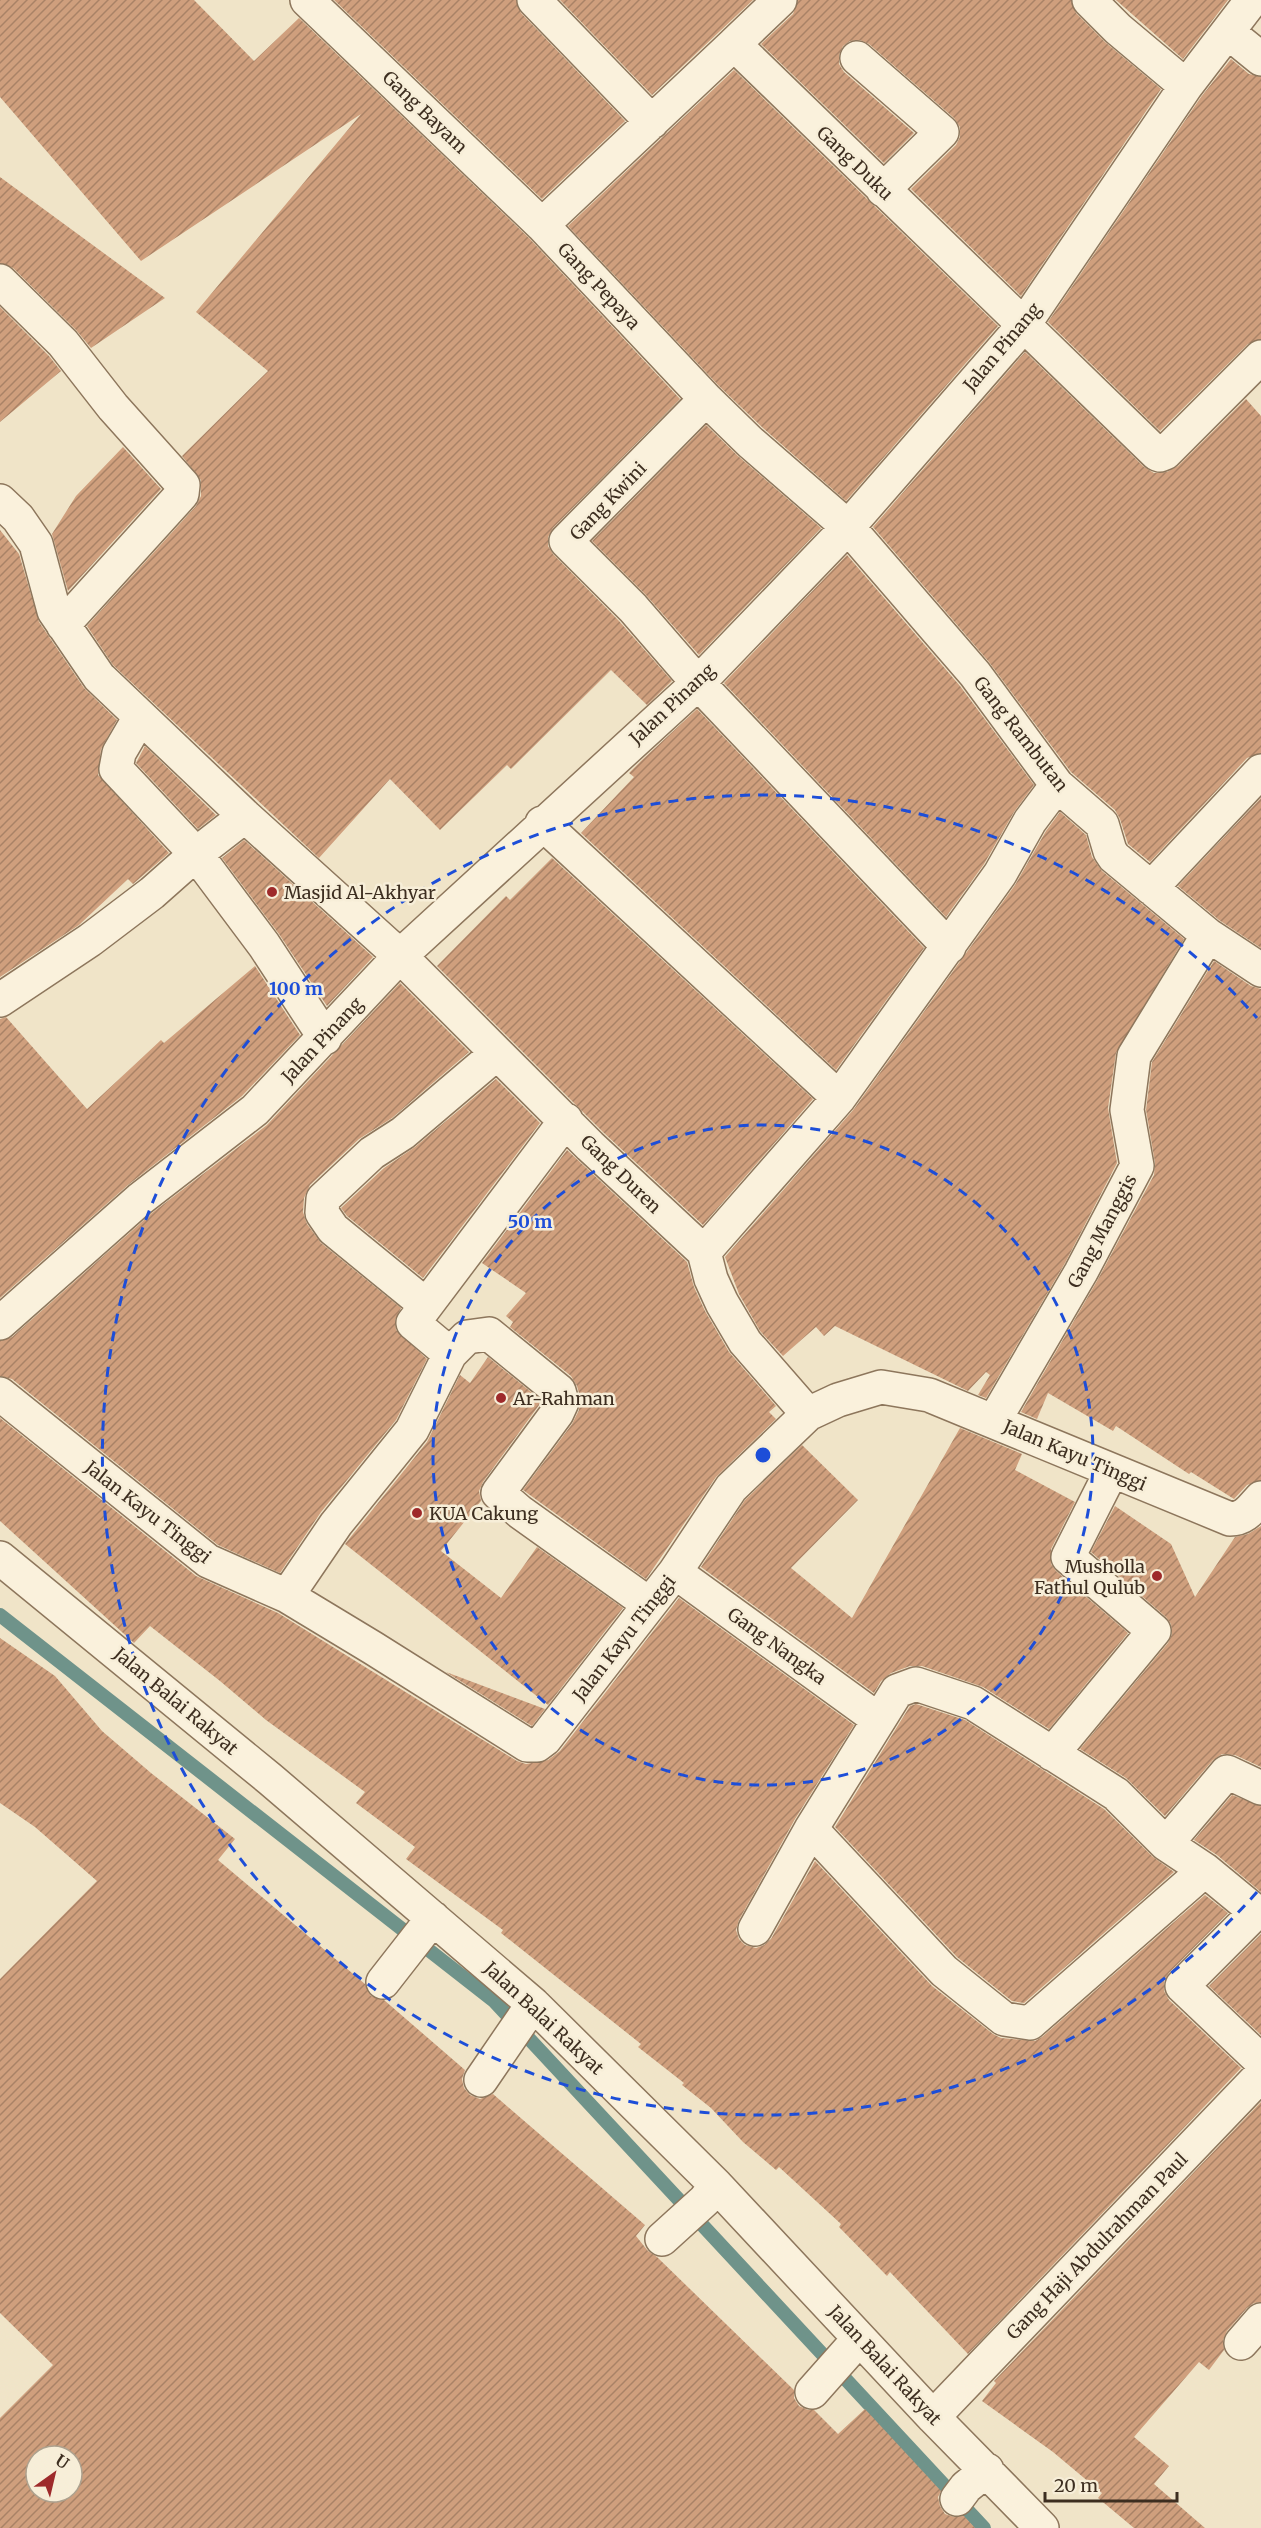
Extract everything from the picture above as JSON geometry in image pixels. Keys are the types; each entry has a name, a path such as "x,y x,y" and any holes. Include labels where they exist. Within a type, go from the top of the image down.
{"street":[{"name":"Gang Bayam","path":"307,0 542,225"},
{"path":"534,0 652,122"},
{"path":"542,225 780,0"},
{"path":"1089,0 1186,86"},
{"name":"Jalan Pinang","path":"0,1323 140,1199 255,1110 400,956 542,823 698,683 848,527 1023,326 1186,86 1229,33 1252,0"},
{"path":"1229,33 1261,59"},
{"name":"Gang Duku","path":"734,44 1023,326 1160,455 1165,453 1261,357"},
{"path":"857,58 942,132 883,190"},
{"name":"Gang Pepaya","path":"542,225 706,399 750,442 848,527"},
{"path":"0,281 63,343 113,406 183,485 182,494 63,625"},
{"name":"Gang Kwini","path":"698,683 633,608 566,542 706,399"},
{"name":"Gang Duren","path":"0,501 18,518 36,544 54,611 99,677 245,816 400,956 590,1146 704,1252"},
{"name":"Gang Rambutan","path":"848,527 975,674 1057,785 1101,824 1114,857 1208,935 1261,970"},
{"path":"698,683 949,947"},
{"path":"140,717 119,753 116,769 196,854 264,945 325,1038"},
{"path":"1151,888 1261,771"},
{"path":"808,1414 745,1342 711,1279 704,1252 839,1098 1000,874 1030,821 1057,785"},
{"path":"0,1000 90,940 152,893 196,854 245,816"},
{"path":"542,823 839,1098"},
{"name":"Gang Manggis","path":"994,1420 1081,1272 1137,1166 1127,1110 1134,1056 1208,935"},
{"path":"426,1305 333,1229 322,1213 323,1199 372,1153 403,1132 496,1054"},
{"path":"450,1354 413,1323 566,1120"},
{"path":"287,1596 336,1524 412,1430 450,1354 468,1337 489,1334 559,1392 562,1402 557,1413 498,1492 520,1512 649,1604"},
{"name":"Jalan Kayu Tinggi","path":"0,1394 208,1562 287,1596 527,1745 537,1745 545,1739 675,1572 731,1488 808,1414 838,1400 881,1387 929,1395 994,1420 1111,1472 1230,1519 1254,1518"},
{"path":"1052,1754 1154,1631 1068,1557 1111,1472"},
{"name":"Jalan Balai Rakyat","path":"0,1558 172,1698 427,1927 527,2013 711,2193 833,2367 933,2416 970,2485 1042,2528"},
{"name":"Gang Nangka","path":"675,1572 879,1720"},
{"path":"755,1929 811,1829 897,1691 916,1684 973,1703 1116,1794 1166,1845 1205,1870 1256,1912 1182,1986 1261,2061"},
{"path":"1166,1845 1227,1772 1261,1788"},
{"path":"811,1829 944,1971 1004,2019 1030,2024 1205,1870"},
{"path":"389,1975 427,1927"},
{"path":"485,2074 527,2013"},
{"name":"Gang Haji Abdulrahman Paul","path":"933,2416 1261,2075"},
{"path":"670,2232 711,2193"}],"building":[{"path":"0,0 194,0 254,61 299,18 529,238 680,399 553,528 548,537 548,546 553,554 619,621 672,681 647,705 611,670 511,769 507,765 440,830 390,779 319,858 113,665 87,626 196,506 201,496 201,480 182,456 268,371 196,312 361,114 141,261 0,97"},
{"path":"334,0 516,0 521,13 625,121 542,199"},
{"path":"560,0 753,0 652,95"},
{"path":"798,0 1071,0 1076,13 1105,42 1161,89 1021,296 911,189 956,145 960,137 960,127 954,118 869,44 860,40 850,41 843,46 839,55 839,64 844,72 914,133 884,163 761,44 793,14"},
{"path":"1116,0 1228,0 1183,59"},
{"path":"1231,59 1249,74 1261,77 1261,339 1248,344 1160,431 1048,322 1201,97"},
{"path":"734,70 998,326 846,501 719,386 568,226"},
{"path":"0,177 165,298 91,348 76,330 13,268 0,263"},
{"path":"0,307 61,371 0,422"},
{"path":"1025,352 1144,467 1154,473 1167,472 1178,466 1246,399 1261,416 1261,753 1247,758 1150,862 1128,844 1115,810 1071,772 989,662 873,527"},
{"path":"706,425 821,528 699,655 646,595 592,541"},
{"path":"123,447 161,489 68,591 52,534 76,496"},
{"path":"0,530 19,554 39,622 84,688 117,720 101,749 98,775 169,853 133,884 128,879 79,925 0,977"},
{"path":"847,555 960,686 1034,785 1014,812 984,864 946,917 724,683"},
{"path":"697,709 924,948 836,1070 581,833 634,777 629,773"},
{"path":"145,746 216,815 198,829 136,763"},
{"path":"1261,798 1261,948 1219,920 1178,886"},
{"path":"1060,812 1086,835 1092,857 1102,871 1184,939 1116,1053 1108,1108 1117,1163 1065,1263 986,1398 978,1395 990,1375 986,1372 968,1391 835,1326 824,1336 816,1327 783,1356 760,1331 739,1294 725,1257 854,1109 1015,885 1046,831"},
{"path":"244,840 373,957 327,1006 279,934 222,858"},
{"path":"552,858 813,1099 703,1225 603,1132 437,966 506,896 510,900"},
{"path":"1214,961 1251,986 1261,989 1261,1480 1247,1485 1234,1499 1191,1472 1189,1474 1116,1426 1113,1431 1048,1393 1037,1419 1021,1412 1097,1281 1154,1175 1155,1163 1146,1110 1152,1062"},
{"path":"255,966 300,1035 242,1096 128,1185 0,1298 0,1019 6,1017 87,1109 161,1040 164,1043"},
{"path":"400,983 469,1052 392,1118 359,1139 310,1185 304,1198 303,1212 307,1224 321,1243 401,1308 395,1320 396,1330 427,1359 396,1420 321,1512 280,1573 218,1545 12,1379 0,1376 0,1341 12,1337 152,1213 267,1125"},
{"path":"496,1079 540,1123 423,1278 347,1216 341,1208 384,1168 415,1147"},
{"path":"567,1150 687,1262 694,1287 705,1311 729,1352 776,1406 769,1412 776,1419 716,1477 646,1579 523,1490 572,1424 579,1410 580,1397 571,1376 510,1327 513,1322 506,1316 526,1293 482,1263"},
{"path":"488,1357 542,1401 483,1482 479,1491 481,1501 441,1551 501,1598 537,1547 623,1608 548,1705 345,1544 427,1442 460,1375 470,1383"},
{"path":"0,1418 196,1576 278,1613 517,1761 526,1764 548,1760 560,1751 679,1598 854,1725 795,1819 739,1920 736,1930 739,1939 745,1945 756,1948 771,1939 815,1861 932,1986 993,2034 1001,2038 1035,2041 1205,1895 1228,1913 1169,1973 1164,1981 1164,1991 1169,2000 1241,2068 968,2354 890,2272 887,2276 839,2227 841,2224 779,2167 776,2170 743,2142 711,2108 682,2085 684,2083 638,2047 641,2044 501,1933 503,1930 406,1859 415,1847 356,1803 365,1792 266,1720 150,1626 134,1643 0,1521"},
{"path":"960,1428 1022,1454 1015,1470 1075,1502 1051,1549 1051,1564 1056,1571 1128,1633 1049,1729 983,1687 922,1666 910,1666 891,1673 881,1681 874,1693 701,1567 745,1500 802,1445 858,1500 791,1568 852,1618"},
{"path":"1115,1506 1171,1544 1195,1597 1235,1537 1248,1534 1261,1526 1261,1767 1235,1755 1222,1754 1213,1760 1165,1816 1126,1778 1080,1749 1168,1643 1172,1634 1171,1624 1166,1617 1091,1552"},
{"path":"0,1638 55,1676 102,1731 235,1839 218,1860 365,1984 371,1996 384,2000 465,2070 462,2079 464,2088 470,2095 480,2099 493,2094 645,2225 636,2236 648,2251 657,2257 794,2390 794,2398 799,2406 814,2410 838,2434 865,2409 941,2491 938,2497 945,2514 954,2517 964,2516 975,2528 0,2528 0,2418 53,2365 0,2313 0,1979 97,1881 35,1827 0,1803"},
{"path":"446,1672 545,1709 532,1726"},
{"path":"916,1704 965,1720 1104,1809 1153,1857 1174,1872 1024,2003 1012,2001 957,1957 835,1827 910,1706"},
{"path":"1232,1795 1261,1806 1261,1892 1217,1855 1194,1840"},
{"path":"1261,1934 1261,2035 1209,1986"},
{"path":"1261,2102 1261,2302 1254,2303 1247,2308 1227,2331 1223,2340 1224,2350 1209,2370 1199,2362 1134,2437 1169,2466 1154,2484 1205,2528 1134,2528 1098,2498 1102,2493 1053,2452 982,2401 996,2383 994,2381"}],"waterway":[{"path":"0,1615 494,2001 984,2528"}],"place":[{"name":"Masjid Al-Akhyar","path":"272,892"},
{"name":"Ar-Rahman","path":"501,1398"},
{"name":"KUA Cakung","path":"417,1513"},
{"name":"Musholla Fathul Qulub","path":"1157,1576"}]}
